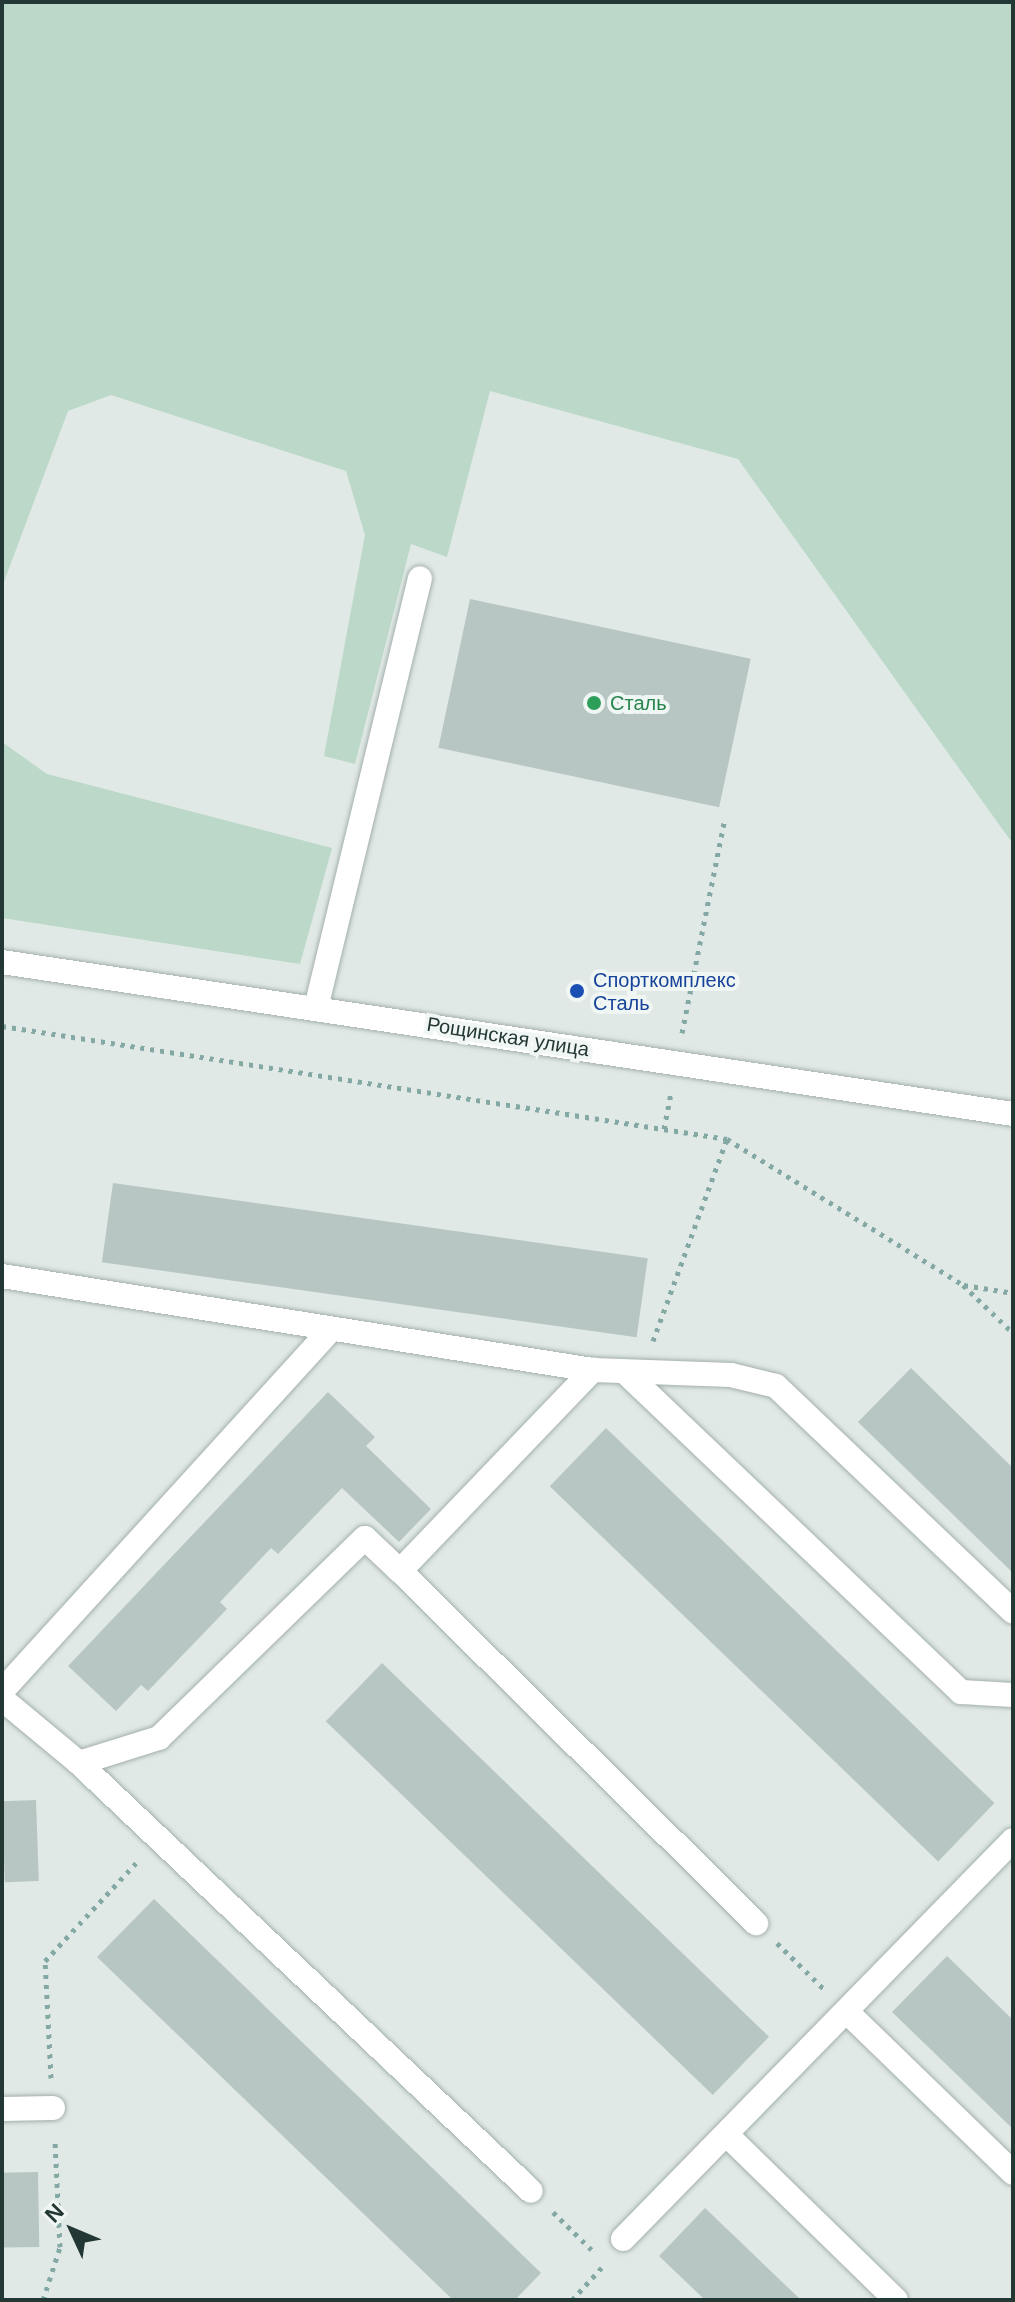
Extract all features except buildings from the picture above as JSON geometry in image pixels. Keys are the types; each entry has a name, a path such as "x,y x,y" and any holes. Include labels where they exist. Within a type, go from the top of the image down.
{"main road":[{"path":"316,1008 420,578"},
{"name":"Рощинская улица","path":"2,962 1013,1114"},
{"path":"2,1276 593,1370 731,1375 776,1386 1013,1612"},
{"path":"2,1691 330,1330"},
{"path":"400,1571 593,1370"},
{"path":"633,1373 961,1692 1013,1695"},
{"path":"79,1763 159,1738 365,1538 756,1923"},
{"path":"2,1699 79,1763 531,2191"},
{"path":"623,2239 729,2137 1013,1840"},
{"path":"847,2012 1013,2173"},
{"path":"2,2109 53,2108"},
{"path":"729,2137 896,2300"}],"path":[{"path":"664,1129 724,822"},
{"path":"2,1026 727,1139 963,1285 1013,1333"},
{"path":"633,1373 727,1139"},
{"path":"963,1285 1013,1293"},
{"path":"43,2300 60,2247 45,1961 159,1839"},
{"path":"756,1923 847,2012"},
{"path":"531,2191 605,2263"},
{"path":"572,2300 623,2239"}],"green space":[{"path":"2,2 1013,2 1013,844 738,459 490,391 447,557 411,544 355,764 324,756 365,535 346,471 111,395 68,411 2,587"},
{"path":"2,742 47,774 332,848 300,964 2,918"}],"place":[{"name":"Сталь","path":"594,703"},
{"name":"Спорткомплекс Сталь","path":"577,991"}]}
